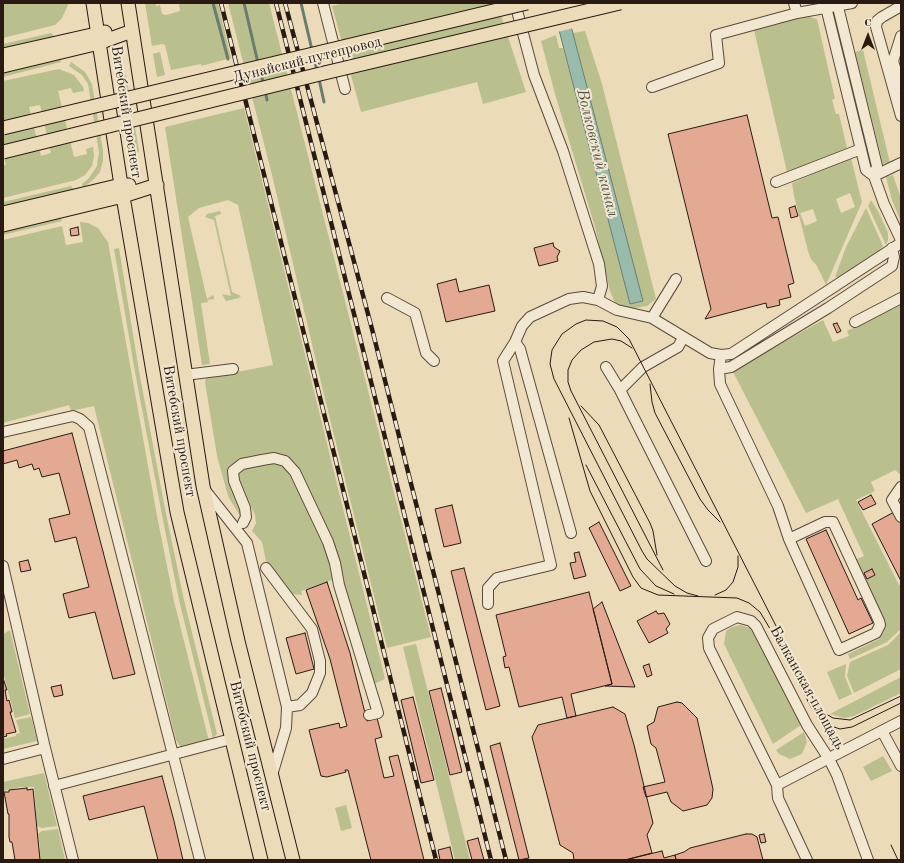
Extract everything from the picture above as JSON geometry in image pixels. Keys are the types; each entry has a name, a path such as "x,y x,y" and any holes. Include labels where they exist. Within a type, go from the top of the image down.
{"main road":[{"name":"Витебский проспект","path":"93,3 122,191 177,512 261,860"},
{"name":"Витебский проспект","path":"128,3 203,486 238,641 292,860"},
{"name":"Дунайский путепровод","path":"3,128 527,3"},
{"name":"Дунайский путепровод","path":"3,152 343,68 620,3"},
{"path":"3,55 132,31"},
{"path":"3,66 98,38"},
{"path":"3,213 157,185"},
{"path":"3,225 122,191"}],"street":[{"path":"323,3 345,89"},
{"path":"515,3 534,75 564,151 599,264 602,286 598,300"},
{"path":"794,3 797,13"},
{"path":"652,87 719,63 716,35 826,6 852,3"},
{"path":"837,5 877,166 874,176"},
{"path":"826,6 866,170 874,176 884,204 901,240"},
{"path":"901,6 882,16 877,21 876,27 901,116"},
{"path":"901,36 893,61 901,88"},
{"path":"776,182 861,149"},
{"path":"874,176 901,163"},
{"path":"488,604 488,588 497,578 551,565 503,360 515,342 522,326 536,313 569,299 583,297 598,300 617,310 652,318 710,353 721,355 731,354 741,349 901,243"},
{"path":"719,369 731,367 828,308 892,266 894,257 892,248"},
{"path":"652,318 676,279"},
{"path":"387,298 415,313 426,353 434,361"},
{"path":"855,322 901,298"},
{"path":"620,390 643,366 678,347 683,338"},
{"path":"515,342 520,349 571,533"},
{"path":"721,355 719,369 720,384 778,506 789,539 839,650 876,633 879,629 879,621 833,522 825,522 789,539"},
{"path":"606,367 620,390 706,561"},
{"path":"185,375 233,369"},
{"path":"3,432 73,416 80,419 89,427 200,860"},
{"path":"243,523 246,517 245,508 234,481 234,471 242,464 262,460 274,458 285,461 295,472 328,542 335,563 339,585 378,713 369,715"},
{"path":"203,486 246,543 287,707 286,728 272,775"},
{"path":"901,487 892,500 901,517"},
{"path":"3,566 4,577 73,860"},
{"path":"266,568 312,629 320,661 320,673 312,693 300,705 287,707"},
{"name":"Балканская площадь","path":"778,785 709,648 709,633 726,621 737,617 744,618 756,626 807,725 829,758 838,776 868,860"},
{"path":"807,860 778,798 778,785 901,721"},
{"path":"882,731 901,766"},
{"path":"54,786 231,739"},
{"path":"3,759 45,748"},
{"name":"Витебский проспект","path":"290,847 301,860"}],"green space":[{"path":"3,3 69,3 62,18 55,25 3,38"},
{"path":"145,3 156,3 156,6 160,5 162,14 166,15 180,11 179,3 218,3 231,58 201,66 201,64 171,70 165,45 162,44 152,46"},
{"path":"228,3 269,3 431,637 387,648 324,395 272,175"},
{"path":"345,3 497,3 526,92 483,104 477,82 361,112 332,6"},
{"path":"805,16 817,19 835,99 832,100 836,114 839,114 847,148 787,172 754,30"},
{"path":"585,31 602,84 656,299 647,306 630,309 621,306 615,303 610,291 595,227 555,94 541,41 556,35 559,48 563,48 630,304 636,303 643,301 573,33"},
{"path":"51,33 54,36 3,48 3,44"},
{"path":"863,50 890,163 883,164 855,52"},
{"path":"160,52 165,75 157,77 153,54"},
{"path":"55,59 61,59 61,62 3,77 3,72"},
{"path":"71,62 85,72 92,84 103,151 103,161 100,172 83,188 82,184 89,178 97,166 99,152 88,84 82,75 69,66"},
{"path":"59,69 74,75 83,87 84,91 73,93 71,88 58,91 74,157 87,154 86,149 93,147 94,156 92,166 85,175 76,180 3,198 3,165 6,165 3,153 3,81","holes":["40,105 51,153 41,156 29,107"]},
{"path":"122,70 126,75 139,151 135,156 130,153 117,75 118,72"},
{"path":"244,108 385,679 374,684 345,590 340,563 331,536 296,464 285,456 239,460 232,465 228,473 229,483 242,511 240,516 228,496 217,456 205,382 206,378 273,365 238,205 228,200 199,208 188,217 207,299 213,295 214,297 214,299 207,300 208,302 201,303 210,364 202,365 165,127"},
{"path":"851,158 862,202 826,285 808,251 792,183","holes":["850,193 855,207 841,213 836,199","813,209 817,221 805,226 800,213"]},
{"path":"893,175 901,198 901,222 892,200 886,177"},
{"path":"71,186 74,190 3,207 3,202"},
{"path":"871,200 888,233 886,245 868,206"},
{"path":"866,208 883,246 879,251 840,278 835,277 846,247"},
{"path":"220,211 221,214 215,216 232,292 241,296 239,298 226,301 222,294 231,296 214,220 205,217 207,214"},
{"path":"60,217 62,221 3,235 3,230"},
{"path":"80,222 88,223 98,228 108,242 157,516 174,601 209,741 187,747 180,746 176,740 94,406 71,411 69,405 3,423 3,240 62,226 66,245 83,242"},
{"path":"119,248 139,371 166,514 184,600 217,734 213,738 179,600 162,515 114,249"},
{"path":"901,305 901,475 895,470 871,482 875,491 856,500 899,585 901,585 901,629 887,642 850,659 848,654 879,639 884,631 884,621 855,560 864,556 838,499 806,513 733,372 734,370 823,320 833,342 849,336 847,331"},
{"path":"270,463 284,466 289,473 321,539 329,561 332,580 301,591 302,595 292,594 266,561 262,542 252,531 256,523 255,515 238,479 238,474 242,470"},
{"path":"740,625 750,628 752,631 801,725 773,744 724,644 726,631 732,627"},
{"path":"10,630 30,714 15,718 3,672 3,634"},
{"path":"901,632 901,669 854,693 847,676 850,662 888,645"},
{"path":"416,644 470,860 455,860 403,647"},
{"path":"846,664 845,677 852,694 839,700 827,672"},
{"path":"901,677 901,693 854,716 844,718 830,714"},
{"path":"31,717 37,741 3,749 3,739 16,736 16,734 20,733 16,720"},
{"path":"804,732 807,742 802,754 790,759 779,754 776,750"},
{"path":"883,756 892,771 871,781 863,767"},
{"path":"44,773 57,826 42,828 37,826 34,787 20,787 3,791 3,782"},
{"path":"346,805 352,828 341,831 335,808"},
{"path":"58,829 65,860 40,859 38,852 40,847 38,834 42,831"}],"water":[{"name":"Волковский канал","path":"552,3 565,3 643,301 630,304"}],"pier":[{"path":"550,3 567,3 574,28 557,32"}],"building":[{"path":"747,115 772,218 778,217 794,283 788,285 791,297 779,300 780,305 767,308 766,303 705,319 711,309 668,134"},
{"path":"795,206 798,216 791,218 789,208"},
{"path":"78,227 79,235 71,236 70,229"},
{"path":"553,243 554,247 560,251 557,257 558,261 539,266 534,248"},
{"path":"456,279 459,292 489,285 495,311 446,322 437,284"},
{"path":"837,323 841,331 837,333 833,324"},
{"path":"72,433 135,674 113,679 95,612 69,618 63,594 89,587 76,537 55,542 49,519 70,514 59,473 42,477 39,468 34,470 32,464 19,468 17,460 3,464 3,451"},
{"path":"871,495 876,504 863,510 858,502"},
{"path":"452,505 461,543 444,547 435,509"},
{"path":"896,511 901,521 901,581 872,524"},
{"path":"599,522 631,586 620,591 589,528"},
{"path":"826,530 858,600 861,598 873,623 849,634 806,539"},
{"path":"579,552 586,576 574,579 570,563 576,562 574,553"},
{"path":"28,560 31,570 21,572 19,562"},
{"path":"464,568 500,706 486,710 451,571"},
{"path":"872,569 875,575 867,579 864,573"},
{"path":"327,582 350,653 367,721 377,718 382,737 375,739 384,778 394,776 389,757 398,755 424,860 371,860 348,770 345,770 346,772 327,777 321,776 309,730 339,723 340,728 347,726 330,659 306,590"},
{"path":"589,592 612,684 571,694 576,716 567,718 562,697 519,707 509,667 505,668 503,657 506,656 496,615"},
{"path":"602,602 635,687 605,686 612,684 593,609"},
{"path":"656,611 658,614 664,613 670,624 666,629 668,633 649,643 637,621"},
{"path":"305,633 314,669 296,674 286,638"},
{"path":"649,664 652,675 647,677 643,666"},
{"path":"3,678 7,690 5,690 7,701 9,700 12,712 10,712 16,732 6,734 7,736 3,737"},
{"path":"61,685 63,695 54,697 51,687"},
{"path":"441,688 462,772 450,775 429,691"},
{"path":"413,697 434,780 421,783 401,700"},
{"path":"677,702 682,703 697,718 713,789 712,798 707,805 683,811 671,802 667,792 646,797 643,787 665,782 656,748 651,744 647,726 654,722 658,707"},
{"path":"613,707 625,714 634,745 653,823 647,835 652,853 625,860 574,860 573,853 560,845 532,737 538,725"},
{"path":"500,743 529,858 519,860 490,746"},
{"path":"162,776 183,860 158,860 144,806 89,820 83,796"},
{"path":"27,788 27,790 33,789 40,860 15,860 12,842 10,842 9,837 9,814 4,792"},
{"path":"746,834 752,834 757,837 763,860 676,860 675,855 690,848"},
{"path":"764,834 766,842 761,843 759,835"},
{"path":"478,838 484,860 472,860 467,841"},
{"path":"450,847 453,860 440,860 438,850"},
{"path":"662,851 664,858 675,855 676,860 625,860"}],"waterway":[{"path":"213,3 228,59"},
{"path":"244,3 258,63"},
{"path":"301,3 312,50"},
{"path":"314,57 317,71"},
{"path":"260,71 264,85"},
{"path":"319,79 324,102"},
{"path":"265,90 267,100"}],"tram line":[{"path":"698,596 687,593 675,586 647,559 554,379 550,364 552,350 562,334 576,324 586,320 603,321 617,327 629,339 815,702 821,711 833,718 850,720 901,696"},
{"path":"632,348 621,341 612,339 594,342 581,350 572,360 568,370 568,382 571,391 663,570"},
{"path":"650,384 655,413 700,499 720,522"},
{"path":"581,406 599,425 650,523 653,531 657,555"},
{"path":"569,418 590,491 633,577 641,588 658,595 737,598 749,603 760,612 772,632"},
{"path":"586,465 640,569 656,586 674,594"},
{"path":"715,595 726,590 733,582 738,567 738,556"},
{"path":"784,655 811,707 818,718 828,725 840,729 852,727 901,703"},
{"path":"891,845 898,860"}],"railway":[{"path":"221,3 436,860"},
{"path":"276,3 491,860"},
{"path":"285,3 372,329 506,860"}]}
